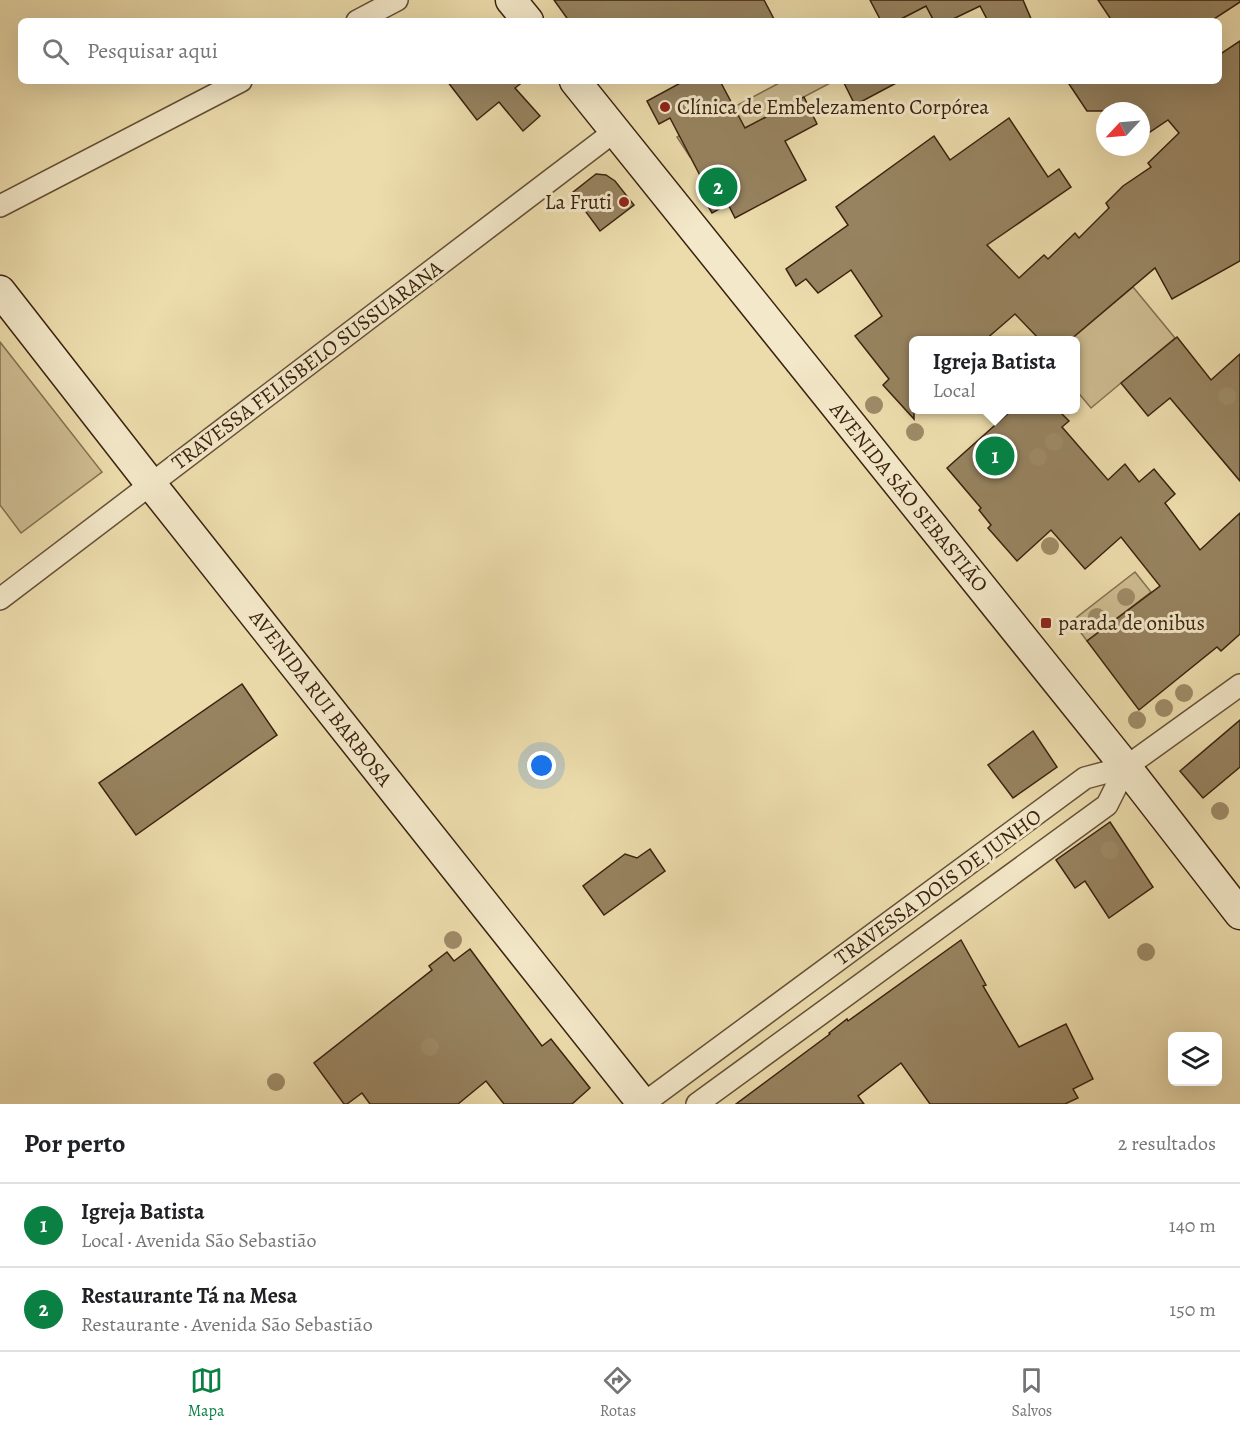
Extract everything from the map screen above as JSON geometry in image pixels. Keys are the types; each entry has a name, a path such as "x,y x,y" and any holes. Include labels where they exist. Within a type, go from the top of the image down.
{"main road":[{"path":"512,0 526,18"},
{"name":"AVENIDA SÃO SEBASTIÃO","path":"577,84 1126,767 1240,914"},
{"name":"AVENIDA RUI BARBOSA","path":"0,291 643,1104"}],"street":[{"path":"363,18 397,0"},
{"path":"0,206 235,84"},
{"name":"TRAVESSA FELISBELO SUSSUARANA","path":"0,599 615,131"},
{"name":"TRAVESSA DOIS DE JUNHO","path":"643,1104 1085,778 1126,767 1240,685"},
{"path":"697,1104 1107,805 1126,767"}],"shaded area":[{"path":"926,6 932,18 903,18"},
{"path":"777,84 828,84 690,157 677,137"},
{"path":"1133,287 1175,338 1091,408 1080,395 1080,336 1075,336"},
{"path":"0,342 102,472 21,533 0,505"},
{"path":"1135,572 1151,592 1087,641 1072,621"}],"building":[{"path":"554,0 764,0 773,18 567,18"},
{"path":"870,0 1023,0 1031,18 986,18 980,6 955,18 932,18 926,6 903,18 879,18"},
{"path":"1098,0 1240,0 1216,18 1110,18"},
{"path":"1240,41 1240,261 1172,299 1155,268 1075,336 1036,336 1015,314 990,336 909,336 909,414 883,385 889,379 855,336 882,316 851,270 818,293 806,279 796,286 786,269 848,225 836,207 934,136 950,160 1009,118 1048,177 1059,169 1071,187 987,245 1019,278 1044,255 1048,259 1075,233 1079,238 1109,208 1106,203 1123,186 1151,167 1148,163 1179,133 1168,120 1150,132 1150,102 1096,102 1096,111 1087,111 1069,84 1222,84 1222,53"},
{"path":"449,84 520,84 515,88 540,116 523,131 499,102 477,120"},
{"path":"678,84 722,84 745,128 804,97 817,124 785,141 806,180 735,218 728,204 712,213 698,189 705,185 670,118 659,124 647,101"},
{"path":"844,84 894,84 855,105"},
{"path":"596,174 606,175 615,181 634,205 600,231 572,193"},
{"path":"1177,337 1211,380 1240,354 1240,481 1170,398 1148,416 1121,383"},
{"path":"1008,414 1062,414 1069,421 1062,427 1108,480 1125,464 1139,482 1154,469 1175,494 1165,503 1200,550 1240,513 1240,634 1221,651 1217,647 1139,710 1087,641 1160,586 1121,537 1085,569 1051,530 1017,561 988,528 991,525 979,510 981,508 947,468"},
{"path":"242,684 277,735 136,835 99,783"},
{"path":"1240,720 1240,767 1203,798 1180,771"},
{"path":"1033,731 1057,767 1013,798 988,765"},
{"path":"1110,822 1153,887 1109,918 1085,881 1075,888 1056,860"},
{"path":"650,849 665,871 604,915 583,886 625,854 637,858"},
{"path":"961,940 986,985 983,986 1019,1047 1066,1024 1093,1079 1073,1089 1078,1098 1065,1104 930,1104 901,1063 858,1096 864,1104 736,1104 847,1019 848,1021"},
{"path":"470,949 542,1046 551,1039 590,1088 572,1104 504,1104 486,1081 458,1104 370,1104 362,1093 344,1104 314,1063 432,970 429,966 447,952 454,961"}],"place":[{"name":"Clínica de Embelezamento Corpórea","path":"665,107"},
{"name":"Restaurante Tá na Mesa","path":"718,187"},
{"name":"La Fruti","path":"624,202"},
{"name":"Igreja Batista","path":"995,456"},
{"name":"parada de onibus","path":"1046,623"}]}
